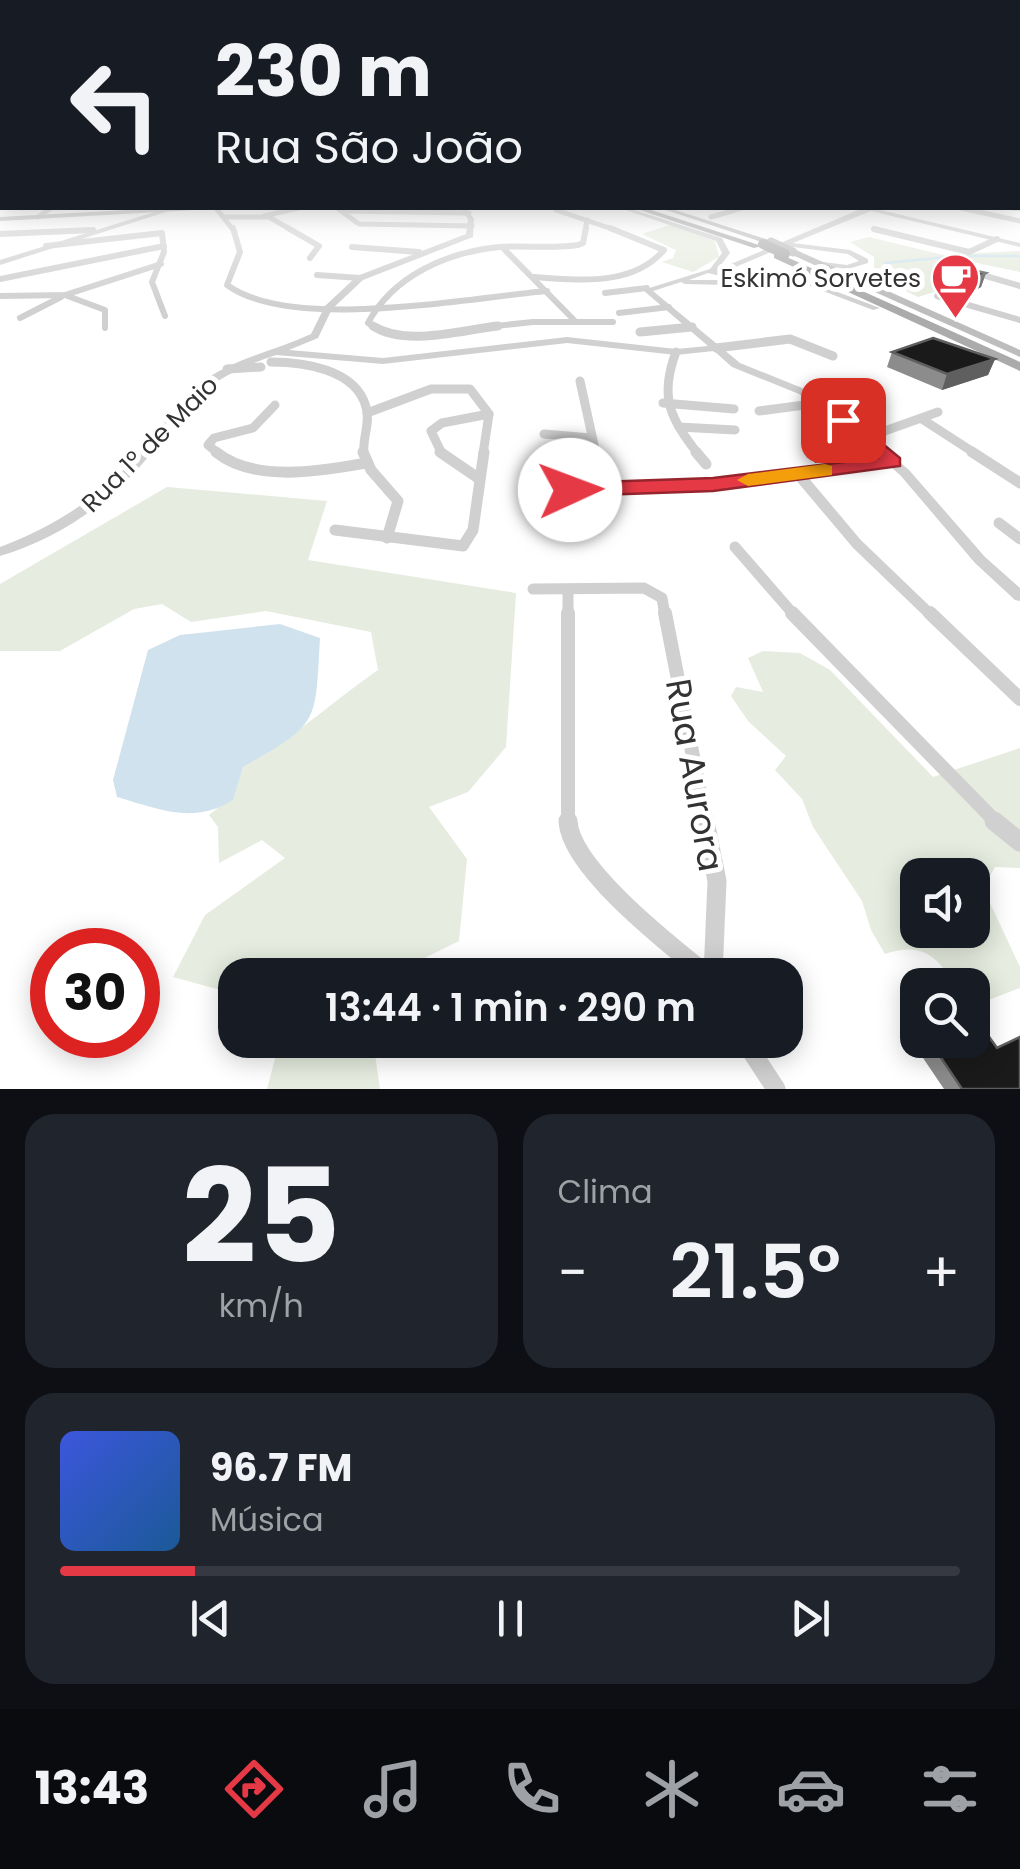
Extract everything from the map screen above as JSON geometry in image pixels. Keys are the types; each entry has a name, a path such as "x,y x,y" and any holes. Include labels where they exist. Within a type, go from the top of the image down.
{"main road":[{"path":"0,219 174,210"},
{"path":"645,210 775,248 876,308 1020,375"},
{"path":"655,210 775,248 1020,361"},
{"path":"669,210 818,263 1020,361"},
{"path":"832,282 1020,361"},
{"path":"870,286 910,311"}],"street":[{"path":"38,217 48,210"},
{"path":"218,210 226,216 240,252 238,266 228,279 232,292 255,302 374,308 547,291"},
{"path":"226,216 264,216 290,210"},
{"path":"341,210 357,224 472,226 466,210"},
{"path":"534,277 612,275 646,266 664,250 556,210"},
{"path":"628,210 719,240 726,254 716,270"},
{"path":"712,216 734,210"},
{"path":"605,294 742,265 864,210"},
{"path":"876,210 1020,245"},
{"path":"970,210 1020,221"},
{"path":"0,263 93,230 164,211"},
{"path":"264,216 319,246 310,258"},
{"path":"587,220 584,239 578,245 475,251 426,271 388,291 374,308 369,326 396,336 574,320 613,322"},
{"name":"Rua 1º de Maio","path":"0,552 66,525 110,492 200,388 227,369 242,361 267,362 315,336 328,308 360,278 470,234 472,226"},
{"path":"874,228 969,252 998,239"},
{"path":"0,234 93,230"},
{"path":"46,246 163,234 161,264 152,282 165,316"},
{"path":"808,238 865,255 864,277 870,286"},
{"path":"818,263 848,267 864,261 826,243"},
{"path":"0,279 164,246"},
{"path":"352,247 419,252"},
{"path":"502,247 574,320"},
{"path":"966,260 955,267 1020,286"},
{"path":"20,318 65,295 161,264"},
{"path":"736,279 742,265"},
{"path":"716,270 736,279"},
{"path":"700,274 712,283"},
{"path":"316,275 360,278"},
{"path":"652,286 736,279 810,284 876,308"},
{"path":"652,286 669,307 746,371 820,403 865,438 893,462 980,560 1020,596"},
{"path":"0,296 65,295 105,310 105,328"},
{"path":"937,296 1020,320"},
{"path":"619,313 669,307"},
{"path":"640,332 692,327"},
{"path":"227,369 267,362 403,360 567,340 676,352 790,340 833,356"},
{"path":"676,352 662,387 663,403 706,464"},
{"path":"267,362 294,363 326,371 353,386 367,406 361,437 366,462 398,501 387,538"},
{"path":"580,381 606,488"},
{"path":"335,530 463,546 474,530 488,414 470,389 458,386 405,396 366,413"},
{"path":"663,403 734,408"},
{"path":"759,410 820,403"},
{"path":"274,405 253,428 214,438 208,445 211,450 236,462 277,470 366,462"},
{"path":"865,438 938,412"},
{"path":"478,478 448,460 433,444 431,431 442,423 488,414"},
{"path":"922,418 1020,483"},
{"path":"679,427 735,430"},
{"path":"544,434 591,438"},
{"path":"535,491 713,484 893,462"},
{"path":"798,474 857,544 1020,700"},
{"path":"999,523 1020,540"},
{"path":"735,547 809,632 981,810 1020,842"},
{"name":"Rua Aurora","path":"568,590 644,588 662,598 716,880 711,958"},
{"path":"533,589 568,590 568,828 575,846 641,920 689,958"},
{"path":"756,1058 776,1089"}],"shaded area":[{"path":"673,224 715,241 719,257 693,272 662,262 673,258 676,250 642,234"},
{"path":"869,237 943,255 1020,251 1020,272 967,261 949,270 968,282 918,297 874,275 874,257 850,242"},
{"path":"167,487 327,501 308,560 516,593 506,747 468,792 429,807 467,859 459,941 424,958 218,958 218,989 173,977 205,915 285,858 262,840 219,863 218,827 209,815 234,795 243,767 378,670 371,632 266,611 191,622 162,604 134,609 60,651 0,651 0,584"},
{"path":"763,651 800,653 830,670 933,777 1020,748 1020,868 995,867 990,876 990,858 900,858 900,948 990,948 990,903 1020,967 1020,988 990,999 990,968 943,968 934,958 917,950 885,954 871,930 862,901 813,827 802,799 775,770 786,756 748,721 731,696 736,687 763,692 748,658"},
{"path":"275,1058 376,1058 380,1089 267,1089"}],"water":[{"path":"280,624 320,638 314,705 300,729 243,767 233,800 218,808 176,812 117,797 113,780 148,650 180,635"}],"building":[{"path":"972,270 986,273 975,279 960,276"},
{"path":"933,338 995,359 947,374 892,352"},
{"path":"814,435 843,436 851,444 819,450 809,439 817,438"},
{"path":"1020,1037 1020,1089 962,1089 941,1058 990,1058 990,1038 997,1048"}],"waterway":[{"path":"885,263 958,256"},
{"path":"967,256 1020,256"}],"slow traffic":[{"path":"748,480 825,470"}],"place":[{"name":"Eskimó Sorvetes","path":"956,320"}],"route":[{"path":"570,490 713,484 893,462 843,420"}]}
